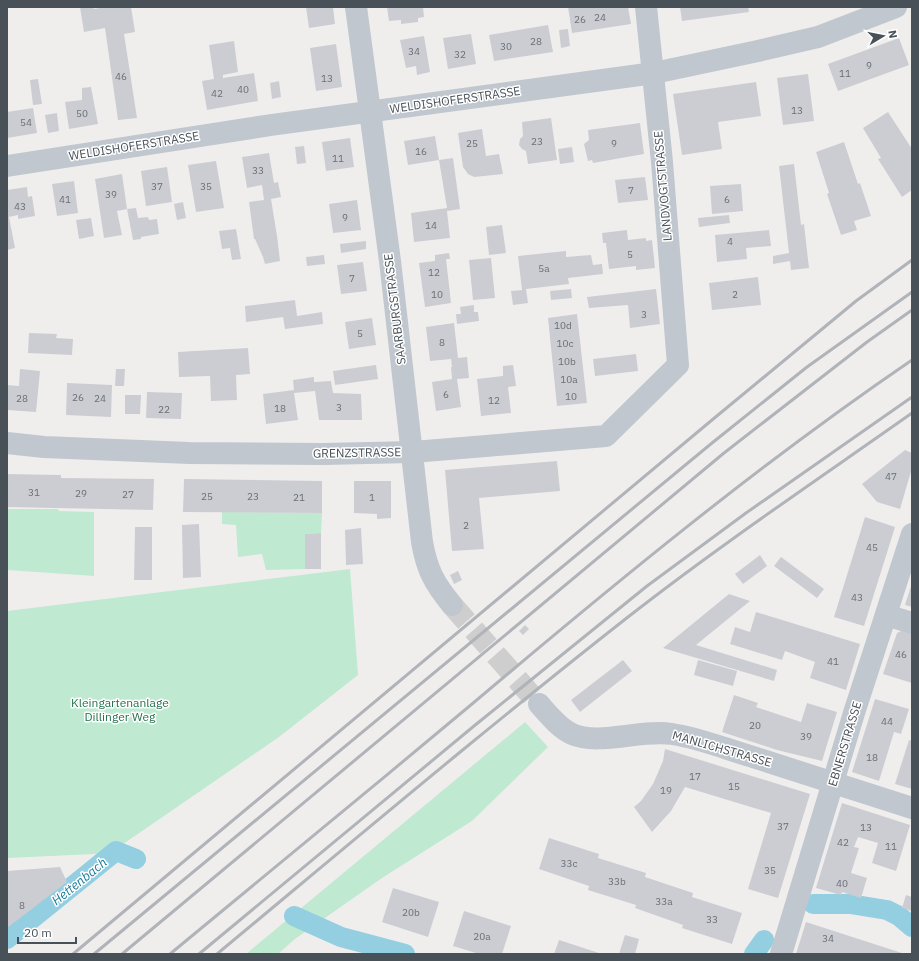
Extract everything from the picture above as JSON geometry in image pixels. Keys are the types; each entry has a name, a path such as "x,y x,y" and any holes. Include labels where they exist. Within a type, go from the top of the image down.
{"street":[{"name":"SAARBURGSTRASSE","path":"356,7 390,260 422,542 431,575 439,590 452,605"},
{"name":"LANDVOGTSTRASSE","path":"646,7 654,73 678,365"},
{"name":"WELDISHOFERSTRASSE","path":"7,166 240,129 654,73 818,37 896,7"},
{"name":"GRENZSTRASSE","path":"7,443 44,447 189,453 323,454 412,452 606,436 678,365"},
{"name":"EBNERSTRASSE","path":"781,954 833,782 912,534"},
{"path":"886,615 912,623"},
{"name":"MANLICHSTRASSE","path":"539,704 555,722 573,734 598,738 645,733 671,734 699,740 912,808"}],"green space":[{"path":"7,509 58,509 59,511 94,512 94,576 7,570"},
{"path":"222,512 322,513 321,533 305,534 305,569 266,570 262,554 238,557 236,525 222,524"},
{"name":"Kleingartenanlage Dillinger Weg","path":"350,569 358,675 279,737 113,851 95,854 7,858 7,611"},
{"path":"525,722 548,747 472,821 382,878 295,939 278,954 246,954"}],"building":[{"path":"80,7 93,7 94,9 105,7 131,7 135,32 124,34 137,118 118,120 105,28 84,32"},
{"path":"306,7 333,7 335,24 309,28"},
{"path":"387,7 423,7 424,17 418,18 418,22 401,24 401,20 389,21"},
{"path":"568,7 628,7 631,24 572,33"},
{"path":"680,7 748,7 749,12 682,21"},
{"path":"548,25 553,52 494,61 489,35"},
{"path":"568,29 570,46 561,48 559,30"},
{"path":"471,34 476,64 448,69 443,38"},
{"path":"424,36 430,72 417,75 416,66 406,68 400,40"},
{"path":"899,38 909,65 838,91 828,64"},
{"path":"234,41 238,72 223,75 223,78 254,73 258,101 207,110 202,81 214,79 209,45"},
{"path":"336,44 342,87 316,91 310,48"},
{"path":"808,74 814,121 783,125 777,78"},
{"path":"38,79 42,104 33,105 30,80"},
{"path":"279,81 281,97 272,99 270,83"},
{"path":"756,82 761,116 718,122 722,149 682,155 673,94"},
{"path":"91,87 98,124 69,129 65,102 82,100 82,88"},
{"path":"33,108 37,133 7,138 7,112"},
{"path":"888,112 912,149 912,190 902,197 878,159 881,158 863,128"},
{"path":"57,113 59,131 48,133 45,115"},
{"path":"551,118 557,160 528,164 526,151 519,145 520,139 523,136 522,122"},
{"path":"640,123 644,154 593,163 592,160 588,161 584,144 589,140 588,130"},
{"path":"482,129 486,156 499,154 503,174 474,177 468,174 463,167 458,133"},
{"path":"435,136 439,160 408,165 404,141"},
{"path":"350,138 354,167 326,171 322,142"},
{"path":"844,142 858,184 860,183 871,216 854,221 857,230 841,235 827,194 829,193 816,152"},
{"path":"304,146 306,163 297,164 295,147"},
{"path":"572,147 574,162 560,164 558,149"},
{"path":"269,153 274,183 278,182 281,197 271,199 280,261 265,264 254,239 249,202 264,200 262,185 247,188 242,157"},
{"path":"453,158 460,209 447,211 450,238 414,242 411,213 447,208 439,160"},
{"path":"216,161 224,208 196,212 188,165"},
{"path":"794,164 801,225 804,224 809,268 791,270 790,261 773,264 773,256 789,253 779,166"},
{"path":"167,167 172,202 146,206 141,171"},
{"path":"122,174 127,209 117,211 122,235 104,238 95,179"},
{"path":"645,177 648,200 618,203 615,180"},
{"path":"74,181 78,213 57,216 52,184"},
{"path":"741,184 743,211 712,214 710,186"},
{"path":"27,187 28,197 32,196 35,216 18,219 18,215 9,217 15,248 7,250 7,190"},
{"path":"357,200 361,230 333,233 329,204"},
{"path":"183,202 186,218 177,220 174,204"},
{"path":"136,208 138,218 148,217 149,220 157,219 159,234 133,240 127,209"},
{"path":"729,215 730,223 699,227 698,218"},
{"path":"91,218 94,236 79,239 76,220"},
{"path":"502,225 506,253 489,255 486,227"},
{"path":"236,229 241,259 232,260 230,248 222,249 219,231"},
{"path":"627,230 628,240 646,238 646,241 652,240 655,268 636,270 636,266 609,269 606,243 603,243 602,233"},
{"path":"769,230 771,246 746,248 747,259 717,262 715,235"},
{"path":"366,241 366,249 341,253 340,244"},
{"path":"566,251 566,257 591,255 593,265 602,264 603,274 568,278 569,284 526,289 528,303 513,305 511,291 522,290 518,256"},
{"path":"449,253 450,259 446,259 451,303 425,307 419,263 435,261 435,255"},
{"path":"324,255 325,264 307,266 306,257"},
{"path":"491,258 495,298 473,300 469,260"},
{"path":"363,262 367,291 341,294 337,265"},
{"path":"758,277 761,305 712,310 709,283"},
{"path":"571,289 572,298 551,300 550,291"},
{"path":"656,289 660,324 630,328 628,305 589,308 587,297"},
{"path":"295,300 297,316 322,312 323,324 285,329 283,317 246,322 245,306"},
{"path":"474,305 474,312 478,312 479,321 457,324 456,314 461,314 460,307"},
{"path":"577,314 587,403 557,406 548,318"},
{"path":"372,318 376,345 349,349 345,322"},
{"path":"454,323 458,358 467,357 469,378 457,379 461,407 436,411 432,382 452,379 452,367 451,359 430,361 426,327"},
{"path":"29,333 57,334 56,338 73,339 72,355 28,353"},
{"path":"248,348 250,374 236,375 237,400 211,401 210,376 179,377 178,352"},
{"path":"636,354 638,371 595,376 593,359"},
{"path":"376,365 378,379 335,385 333,371"},
{"path":"513,365 516,386 508,387 511,413 481,416 477,379 503,376 503,366"},
{"path":"20,369 40,371 36,412 7,410 7,385 19,386"},
{"path":"116,369 125,369 124,386 115,386"},
{"path":"314,377 314,382 331,381 333,393 361,394 362,420 319,420 315,391 294,393 298,420 266,424 263,394 294,390 293,380"},
{"path":"67,383 112,385 111,417 66,415"},
{"path":"147,392 182,393 181,419 146,418"},
{"path":"125,395 141,395 140,414 125,414"},
{"path":"905,450 912,453 912,468 900,509 877,502 862,484"},
{"path":"557,461 560,491 479,498 484,549 452,551 445,470"},
{"path":"7,474 61,475 61,478 154,479 153,510 7,507"},
{"path":"184,479 322,481 322,513 183,512"},
{"path":"354,481 391,481 391,518 377,519 377,514 354,513"},
{"path":"865,517 895,527 864,626 834,617"},
{"path":"199,524 201,577 183,578 182,525"},
{"path":"135,527 152,527 152,580 134,580"},
{"path":"361,528 363,564 346,565 345,530"},
{"path":"321,533 321,569 305,569 305,534"},
{"path":"760,555 767,566 743,584 735,574"},
{"path":"781,557 824,589 817,598 774,566"},
{"path":"458,571 462,580 454,584 450,575"},
{"path":"912,583 912,607 905,605"},
{"path":"729,594 750,601 696,645 777,670 774,681 663,648"},
{"path":"756,612 860,644 846,690 810,678 815,662 785,651 782,660 730,644 735,627 750,632"},
{"path":"525,625 529,629 523,635 519,631"},
{"path":"901,631 912,634 912,683 883,674 897,633"},
{"path":"623,660 632,671 580,712 571,700"},
{"path":"698,660 737,671 733,686 694,675"},
{"path":"734,695 758,703 756,707 801,722 807,703 837,712 822,761 777,750 722,732"},
{"path":"875,699 909,709 901,734 894,732 879,781 852,772"},
{"path":"909,740 912,741 912,789 895,784"},
{"path":"665,749 810,794 778,898 748,889 771,813 685,787 671,811 652,832 634,807 641,801 653,784 663,761"},
{"path":"842,803 910,825 896,871 872,863 878,843 858,837 854,847 859,848 851,873 867,878 861,898 842,892 841,895 816,888"},
{"path":"549,838 599,854 598,858 646,873 645,877 693,893 692,897 742,913 732,944 682,928 683,925 635,908 636,905 588,890 589,886 539,869"},
{"path":"60,867 67,882 7,928 7,871"},
{"path":"393,888 439,902 428,937 382,922"},
{"path":"906,895 912,897 912,911 902,908"},
{"path":"464,911 511,926 502,954 479,954 453,946"},
{"path":"806,922 905,954 796,954"},
{"path":"625,935 639,939 635,954 619,954"},
{"path":"559,940 602,954 554,954"}],"waterway":[{"name":"Hettenbach","path":"7,939 116,851 136,859"},
{"name":"Hettenbach","path":"813,904 850,904 887,910 899,916 912,927"},
{"name":"Hettenbach","path":"294,916 341,937 405,954"},
{"name":"Hettenbach","path":"754,954 764,940"}],"tunnel":[{"path":"452,605 539,704"}],"railway":[{"path":"73,954 712,420 856,301 912,260"},
{"path":"94,954 712,443 807,367 912,292"},
{"path":"122,954 724,453 867,342 912,310"},
{"path":"170,954 633,570 798,441 912,360"},
{"path":"199,954 474,726 647,586 746,513 912,397"},
{"path":"217,954 370,826 628,617 733,538 912,413"}]}
